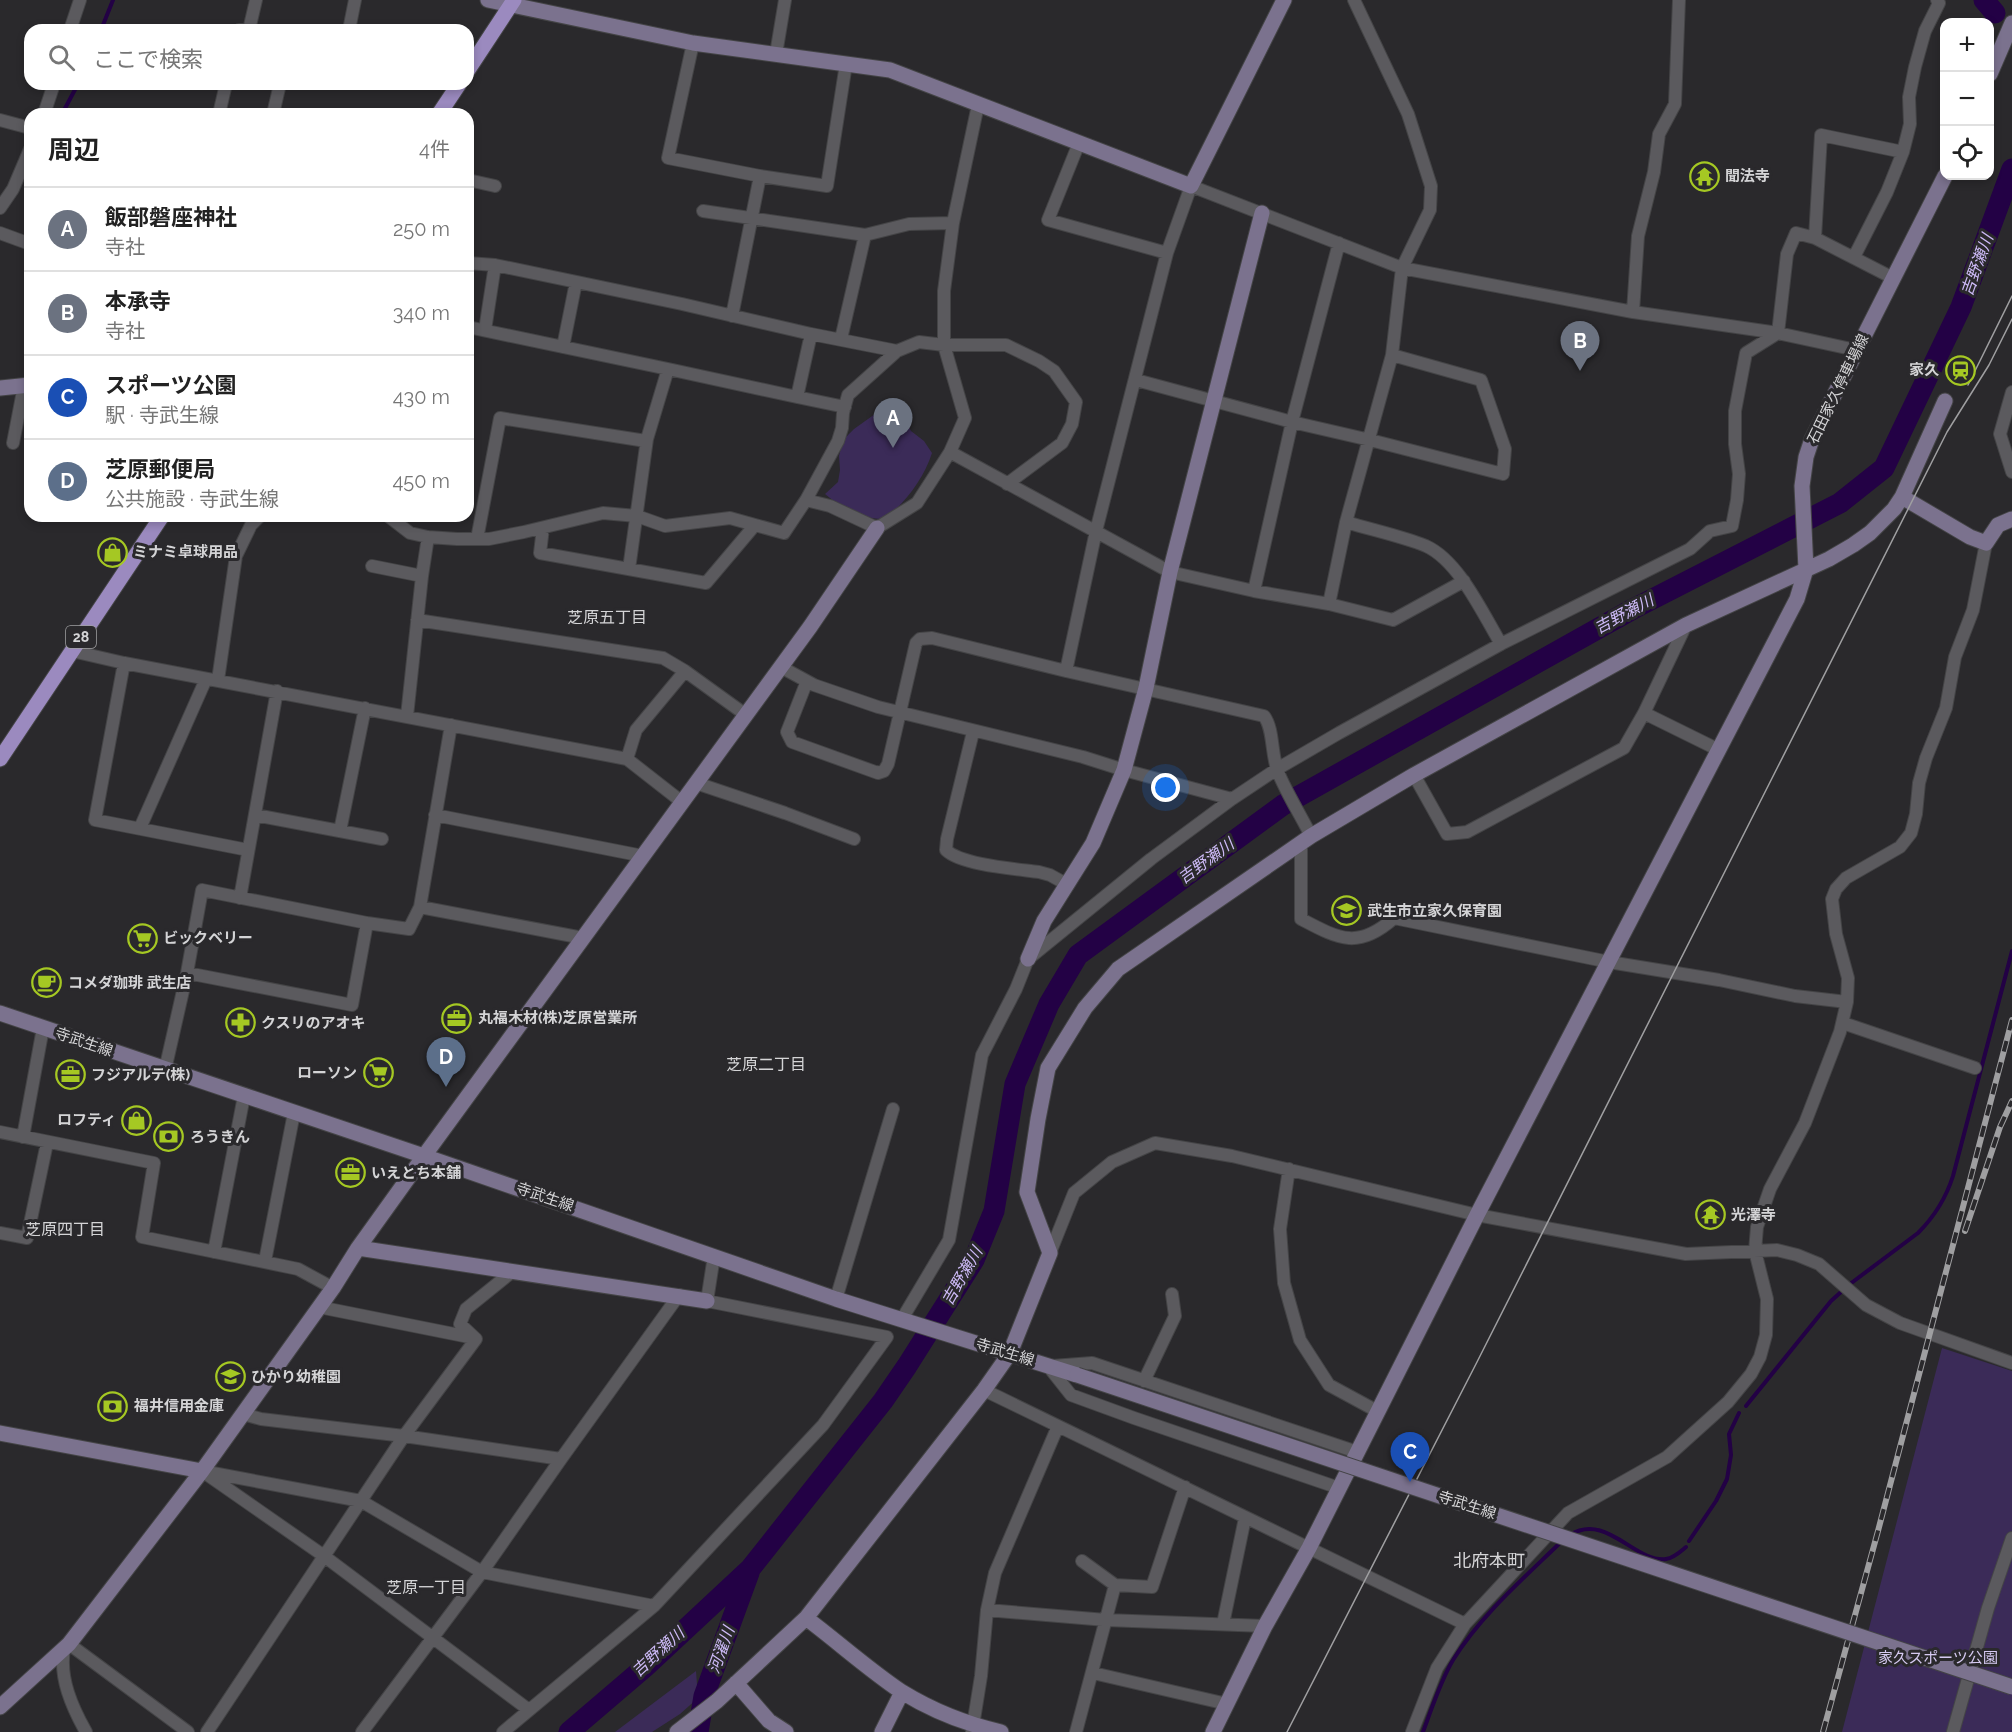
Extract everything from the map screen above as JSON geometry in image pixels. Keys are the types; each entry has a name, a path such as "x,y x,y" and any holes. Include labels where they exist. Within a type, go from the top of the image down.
{"main road":[{"path":"474,61 513,2"},
{"path":"443,108 455,90"},
{"name":"28","path":"0,759 158,522"}],"street":[{"path":"72,24 80,0"},
{"path":"250,24 256,0"},
{"path":"350,24 355,0"},
{"path":"488,0 513,2 693,43 891,70 1402,268 1633,312 1778,333 1856,350"},
{"path":"776,54 785,0"},
{"path":"1066,671 1096,531 1167,253 1191,186 1284,0"},
{"path":"1329,604 1346,522 1392,355 1402,268 1430,210 1431,186 1408,114 1354,0"},
{"path":"1633,312 1638,236 1654,172 1659,134 1675,104 1679,0"},
{"path":"1854,257 1887,192 1903,152 1910,124 1909,97 1915,67 1925,31 1939,3 1937,0"},
{"path":"1990,72 2012,23"},
{"path":"693,43 668,158 827,186 846,64"},
{"path":"46,108 52,90"},
{"path":"220,108 225,90"},
{"path":"274,108 279,90"},
{"path":"0,1707 67,1646 202,1471 320,1307 358,1248 781,667 877,528 917,503 950,452 965,418 944,345 944,291 953,223 978,105"},
{"path":"0,120 24,126"},
{"path":"1815,238 1821,135 1903,152"},
{"path":"1079,143 1048,220 1167,253"},
{"path":"0,208 13,189 24,163"},
{"path":"732,316 760,176"},
{"name":"石田家久停車場線","path":"1213,1732 1265,1626 1309,1548 1477,1215 1797,599 1806,569 1803,474 1812,439 1944,180"},
{"path":"474,181 495,186"},
{"path":"704,211 866,235 909,224 953,223"},
{"path":"907,1321 949,1240 982,1055 1016,989 1044,921 1093,843 1124,770 1146,688 1170,572 1262,213"},
{"path":"0,233 24,242"},
{"path":"1778,333 1787,254 1796,233 1815,238 1893,278"},
{"path":"841,339 866,235"},
{"path":"1254,591 1292,422 1339,243"},
{"path":"474,263 495,265 897,351"},
{"path":"485,330 495,265"},
{"path":"563,347 576,282"},
{"path":"474,328 845,407"},
{"path":"1028,959 1151,859 1277,769 1501,644 1690,549 1710,531 1732,526 1739,474 1735,444 1735,411 1746,353 1778,333"},
{"path":"797,397 811,334"},
{"path":"396,522 410,533 428,537 489,539 603,513 637,516 665,526 730,518 784,533 806,500 838,441 848,395 897,351 919,342 944,345 1006,345 1054,371 1076,402 1072,424 1062,443 1007,484"},
{"path":"1136,380 1292,422 1503,474 1505,449 1481,380 1392,355"},
{"path":"629,569 646,441 668,369"},
{"path":"0,388 24,386"},
{"path":"2012,392 2000,434 2012,472"},
{"path":"13,443 24,398"},
{"path":"1050,1253 1027,1192 1048,1068 1085,1008 1118,969 1306,839 1414,775 1686,625 1829,559 1870,532 1894,509 1902,497 1945,401"},
{"path":"477,539 500,418 646,441"},
{"path":"950,452 1170,572 1254,591 1329,604 1393,620 1464,581"},
{"path":"1902,497 1970,537 1986,543"},
{"path":"806,500 830,506 877,528"},
{"path":"1412,1732 1437,1668 1465,1624 1568,1513 1667,1457 1728,1402 1751,1374 1760,1357 1766,1335 1767,1299 1755,1251 1757,1227 1770,1188 1805,1123 1843,1023 1847,1002 1848,978 1836,934 1832,899 1836,889 1846,878 1900,847 1911,832 1916,814 1919,783 1926,758 1946,708 1955,657 1973,610 1986,543 1998,525 2012,519"},
{"path":"140,828 212,679 236,556 254,522"},
{"path":"1346,522 1427,547 1442,557 1464,581 1501,644"},
{"path":"543,528 540,553 706,583 755,525"},
{"path":"407,716 428,537"},
{"path":"372,566 422,576"},
{"path":"417,620 663,657 746,715"},
{"path":"1414,775 1447,834 1467,832 1624,748 1644,713 1686,625"},
{"path":"807,681 787,732 792,742 878,773 884,771 888,765 916,643 925,638 1264,716 1269,722 1270,740 1277,769 1298,811 1306,839 1301,919 1335,937 1351,939 1369,935 1382,929 1394,918 1609,962 1719,980 1795,996 1847,1002"},
{"path":"72,651 124,663 627,759 682,802"},
{"path":"124,663 95,820 248,850"},
{"path":"781,667 807,681 878,707 1083,757 1232,799"},
{"path":"627,759 636,730 685,671"},
{"path":"240,898 277,691"},
{"path":"340,831 365,708"},
{"path":"1644,713 1719,750"},
{"path":"165,1070 187,973 202,890 367,923 409,929 420,907 451,725"},
{"path":"974,732 946,850 963,860 1039,872 1068,885"},
{"path":"696,783 854,839"},
{"path":"255,815 382,838"},
{"path":"435,815 643,856"},
{"path":"420,907 583,938"},
{"path":"187,973 352,1005 367,923"},
{"name":"寺武生線","path":"0,1013 424,1156 836,1299 1048,1366 2012,1687"},
{"path":"1843,1023 1975,1068"},
{"path":"23,1137 43,1028"},
{"path":"214,1252 244,1096"},
{"path":"836,1299 893,1109"},
{"path":"265,1261 294,1113"},
{"path":"0,1132 154,1163 142,1237 298,1269 333,1288"},
{"path":"0,1233 27,1238 47,1143"},
{"path":"676,1732 717,1701 806,1618 984,1390 1050,1253 1074,1193 1112,1162 1155,1143 1232,1156 1477,1215 1686,1254 1777,1250 1819,1264 1866,1305 1900,1323 2012,1364"},
{"path":"1289,1169 1280,1229 1284,1283 1300,1340 1329,1385 1377,1411"},
{"path":"358,1248 679,1295 887,1337 823,1425 654,1606 503,1732"},
{"path":"706,1301 714,1256"},
{"path":"476,1339 460,1324 466,1309 513,1271"},
{"path":"1144,1381 1175,1316 1172,1294"},
{"path":"362,1732 482,1572 679,1295"},
{"path":"320,1307 476,1339"},
{"path":"207,1732 404,1436 476,1339"},
{"path":"1048,1366 1092,1363 1357,1452"},
{"path":"1048,1366 1071,1395 1339,1488"},
{"path":"984,1390 1465,1624"},
{"path":"243,1414 261,1419 404,1436 561,1459"},
{"path":"973,1729 987,1610 995,1573 1058,1426"},
{"path":"0,1433 361,1501 482,1572 654,1606"},
{"path":"202,1471 324,1556 529,1710"},
{"path":"1082,1561 1115,1586 1152,1587 1185,1487"},
{"path":"1223,1624 1245,1518"},
{"path":"1953,1732 1988,1608 2012,1538"},
{"path":"1076,1732 1115,1586"},
{"path":"987,1610 1107,1620 1265,1626"},
{"path":"806,1618 902,1692 973,1729 1001,1732"},
{"path":"67,1646 62,1661 71,1704 86,1732"},
{"path":"67,1646 188,1732"},
{"path":"1093,1673 1227,1704"},
{"path":"736,1683 769,1721 786,1732"},
{"path":"882,1732 902,1692"}],"green space":[{"path":"893,412 904,416 911,431 924,441 932,453 919,480 900,505 885,519 877,519 845,508 825,494 838,482 839,456 843,440 875,414"},
{"name":"家久スポーツ公園","path":"1942,1348 2012,1371 2012,1732 1842,1732"},
{"path":"696,1671 698,1698 680,1714 652,1732 615,1732"}],"waterway":[{"path":"103,24 113,0"},
{"name":"吉野瀬川","path":"1984,0 1995,13"},
{"path":"65,108 75,90"},
{"name":"吉野瀬川","path":"569,1732 645,1667 750,1569 883,1401 907,1366 974,1260 994,1211 1015,1084 1049,1004 1078,955 1283,805 1633,609 1840,503 1884,468 1961,307 2012,169"},
{"path":"1850,1284 1918,1233 1935,1213 1947,1192 2012,951"},
{"path":"1746,1406 1831,1301 1841,1292"},
{"path":"1689,1541 1716,1501 1727,1479 1731,1455 1729,1434 1739,1413"},
{"path":"1570,1535 1583,1530 1596,1530 1654,1558 1669,1558 1686,1547"},
{"path":"1423,1732 1444,1677 1464,1643 1504,1598 1562,1541"},
{"name":"河濯川","path":"698,1732 704,1696 749,1573"}],"tram line":[{"path":"1968,385 2012,296"},
{"path":"1287,1732 1477,1362 1947,432 1989,365 2012,319"}],"railway":[{"path":"1823,1732 2012,1020"},
{"path":"1965,1231 2000,1127 2012,1101"}],"place":[{"name":"聞法寺","path":"1704,176"},
{"name":"家久","path":"1960,370"},
{"name":"本承寺","path":"1580,371"},
{"name":"飯部磐座神社","path":"893,448"},
{"name":"ミナミ卓球用品","path":"112,552"},
{"name":"武生市立家久保育園","path":"1346,911"},
{"name":"ビックベリー","path":"142,938"},
{"name":"コメダ珈琲 武生店","path":"47,983"},
{"name":"丸福木材(株)芝原営業所","path":"457,1018"},
{"name":"クスリのアオキ","path":"240,1023"},
{"name":"ローソン","path":"378,1073"},
{"name":"フジアルテ(株)","path":"70,1075"},
{"name":"芝原郵便局","path":"446,1087"},
{"name":"ロフティ","path":"137,1120"},
{"name":"ろうきん","path":"169,1137"},
{"name":"いえとち本舗","path":"350,1173"},
{"name":"光澤寺","path":"1710,1215"},
{"name":"ひかり幼稚園","path":"230,1377"},
{"name":"福井信用金庫","path":"113,1406"},
{"name":"スポーツ公園","path":"1410,1482"}],"district":[{"name":"芝原五丁目","path":"607,617"},
{"name":"芝原二丁目","path":"766,1064"},
{"name":"芝原四丁目","path":"65,1229"},
{"name":"北府本町","path":"1489,1560"},
{"name":"芝原一丁目","path":"426,1587"}]}
